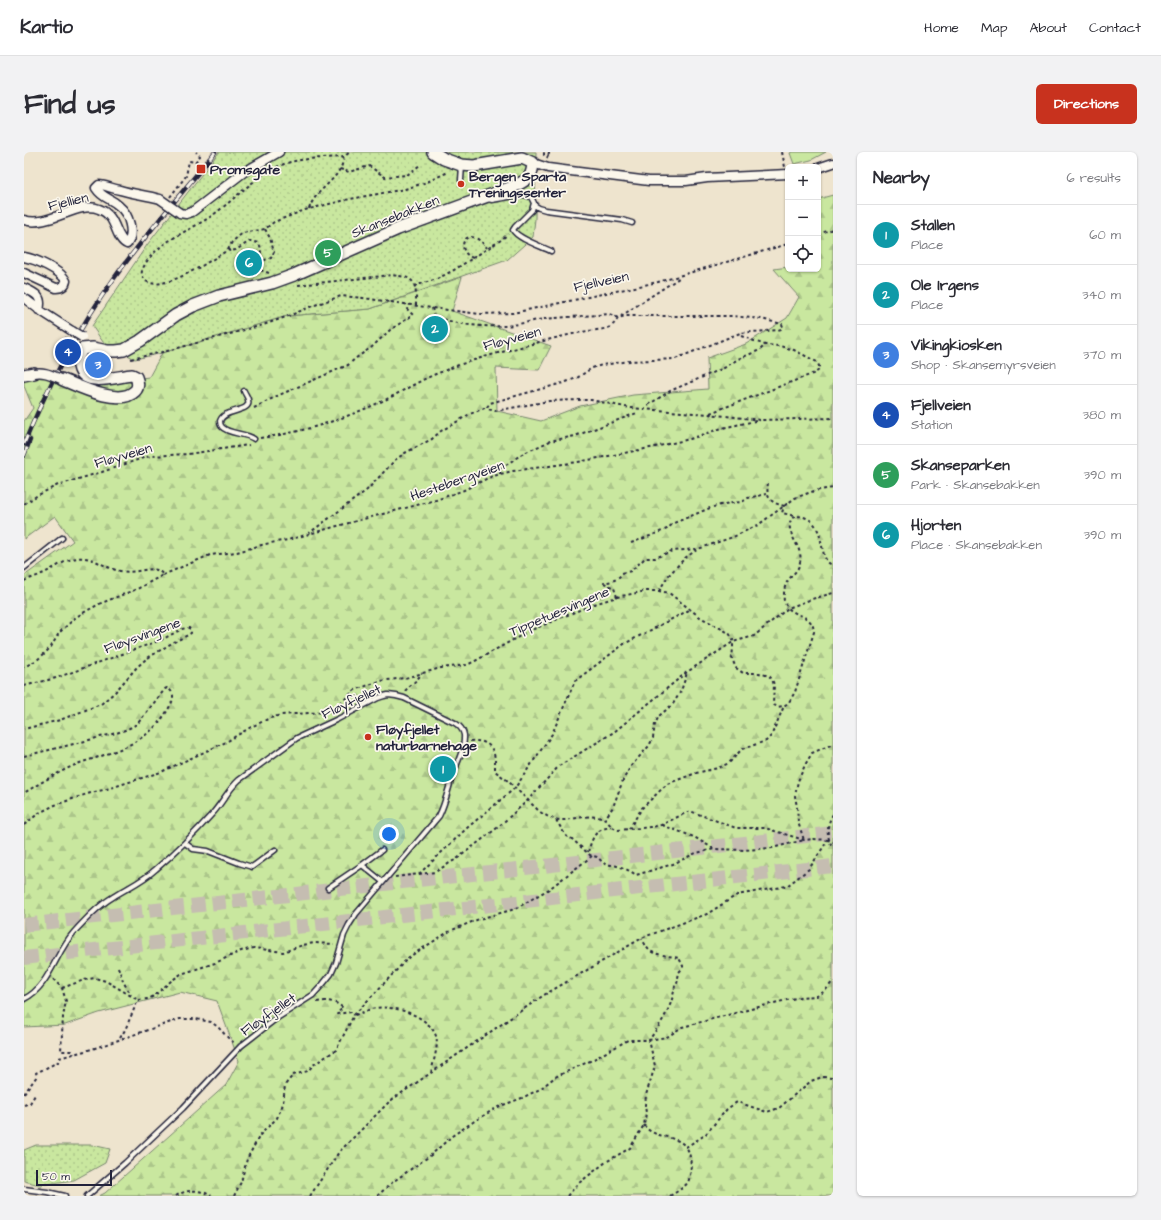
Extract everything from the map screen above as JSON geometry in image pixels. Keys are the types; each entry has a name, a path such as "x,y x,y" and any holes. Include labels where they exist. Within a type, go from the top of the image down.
{"street":[{"name":"Fjellien","path":"24,220 39,221 50,219 84,208 93,207 100,209 112,219 120,238 123,242 128,244 131,239 131,230 126,215 120,206 100,195 96,188 99,185 160,199 180,213 186,214 192,212 244,172 279,152"},
{"path":"433,152 444,159 462,165 474,166 522,158 548,168 650,181 686,181 707,178 785,174"},
{"name":"Skansebakken","path":"93,348 107,351 124,350 140,341 176,315 193,306 219,296 294,275 398,229 515,186 527,180 532,173 534,163"},
{"path":"821,167 833,163"},
{"path":"24,256 50,267 65,277 66,281 62,287 56,288 24,273"},
{"path":"24,288 38,296 41,303 39,310"},
{"path":"24,298 39,310 82,338 93,348"},
{"path":"29,374 39,372 46,373 99,394 108,396 127,396 133,393 137,389 138,381 136,377 132,375 97,380 90,379 81,373 78,366 79,354 82,349 93,348"}],"lane":[{"path":"461,180 462,165"},
{"name":"Skansebakken","path":"486,197 492,200 524,195 531,197 534,205 546,210 626,220 632,223"},
{"path":"534,205 530,213 514,227 513,230 521,237 551,251"},
{"path":"244,391 248,400 247,406 242,410 223,415 220,421 222,428 254,439"},
{"path":"24,568 62,538"},
{"name":"Fløyfjellet","path":"24,999 40,988 66,942 88,918 103,904 147,877 185,843 214,812 228,792 239,780 298,738 388,695 404,698 460,726 462,729 464,741 462,750 439,816 356,914 349,925 341,944 336,963 324,984 313,995 277,1018 241,1046 179,1113 120,1168 87,1196"},
{"path":"185,843 194,849 208,851 252,867 275,850"},
{"path":"328,888 382,850"},
{"path":"362,865 385,881"},
{"path":"24,1189 65,1196"}],"path":[{"path":"160,199 161,195 169,199 186,176 189,161 195,162 200,156 196,152"},
{"path":"309,209 313,198 330,182 340,169 344,157 350,152"},
{"path":"544,158 548,158 548,156 544,155 544,153 549,154 549,152"},
{"path":"782,152 785,169"},
{"path":"344,157 289,162 270,171 210,217 163,245 149,259 142,271 146,281 155,284 166,282 198,268 228,250 232,242 239,236 252,231 265,229 271,224 309,209 350,199 405,189 427,182 462,165"},
{"path":"201,169 202,164"},
{"path":"340,169 349,172 369,166 385,177 407,175 420,165"},
{"path":"257,262 271,258 274,252 270,238 265,229"},
{"path":"821,233 833,229"},
{"path":"414,286 436,279 473,258 501,240 513,230"},
{"path":"473,258 467,256 463,249 464,242 468,238 472,236 476,237 487,248"},
{"path":"228,250 236,250 250,242 258,243 262,248 262,251 255,266 257,269 272,274 272,282"},
{"name":"Fjellveien","path":"130,359 174,349 263,325 341,296 480,314 513,313 682,276 785,245"},
{"path":"296,286 392,275 409,278 411,280 414,286 416,305"},
{"path":"432,308 434,316 442,319 480,325 505,326 544,319 609,314 618,318 682,276"},
{"path":"247,406 253,408 256,407 277,396 294,390 348,365 372,347 390,330 412,315 407,309 406,304"},
{"name":"Fløyveien","path":"24,504 58,485 143,458 151,456 188,454 240,446 250,444 254,439 286,434 332,422 375,404 443,370 494,354 545,341 588,331 609,328 618,318 626,316 732,316 761,319 782,324 783,327 778,330 740,333"},
{"path":"307,534 367,490 395,460 432,439 441,431 470,414 490,404 577,378 592,368 630,361 675,359 740,333 741,336 765,345 780,346 794,350 817,362 820,366 819,370 814,374 708,414"},
{"path":"648,405 670,391 724,368 738,359 760,350 765,345"},
{"path":"487,406 488,409 495,411 549,401 591,400 630,408 761,420 833,418"},
{"path":"500,474 500,469 522,454 550,441 575,436 637,413"},
{"name":"Hestebergveien","path":"163,575 210,555 237,552 265,544 288,540 436,500 464,490 488,478 500,474 578,462 656,447 690,439 722,428 761,420"},
{"path":"768,483 767,494 770,500 784,506"},
{"path":"617,597 614,588 604,583 613,582 622,573 636,568 643,559 655,558 672,551 698,549 733,537 758,524 795,498 814,490 833,488"},
{"path":"631,543 667,529 674,523 710,508 724,504 742,502 748,498 767,494"},
{"path":"784,506 782,513 794,517 802,516 807,518 816,526 822,540 824,557 828,563 833,565"},
{"path":"629,829 642,808 667,784 696,773 718,768 729,763 742,749 766,741 771,736 784,706 789,702 795,692 814,632 812,622 788,608 784,600 786,583 800,562 799,550 790,526 790,521 794,517"},
{"path":"698,549 685,558 672,571 658,590 669,593 700,617 729,633 733,639 732,659 736,668 743,673 759,673 769,676 774,685 773,704 777,707 784,706"},
{"path":"24,581 43,574 70,560 78,558 93,560 112,569 131,572 153,569 163,575 137,589 99,604 81,614 59,633 51,646 37,660 24,667"},
{"name":"Tippetuesvingene","path":"331,711 355,690 380,681 404,678 441,668 467,665 529,631 594,604 617,597 658,590"},
{"path":"385,881 435,872 458,858 497,828 527,801 559,766 614,732 687,672 733,642 754,636 788,608 833,593"},
{"path":"419,874 467,828 515,788 552,734 575,681 624,644 691,609"},
{"name":"Fløysvingene","path":"24,686 56,678 161,640 182,629 186,628 191,630 191,633 172,643 142,663 102,704 60,720 24,729"},
{"path":"604,820 613,807 631,766 649,746 653,738 655,724 659,716 673,704 681,691 687,672"},
{"path":"404,698 404,693 406,690 418,680 422,673"},
{"path":"24,756 76,744 127,729 138,723 164,689 167,688 170,690 174,696 173,701 160,722 144,737 119,750 76,765 24,793"},
{"path":"24,825 40,813 55,805 161,772 226,742 270,718 281,715 331,711 354,711"},
{"path":"464,741 479,740 485,742 494,753 495,771 543,815 556,820 564,821 587,816 604,820 618,830 661,825 690,811 736,828 765,828 804,840"},
{"path":"804,840 798,822 795,796 798,781 812,753 833,744"},
{"path":"833,814 828,826 828,840 833,848"},
{"path":"556,820 566,836 572,839 592,856 597,857 606,865 621,868 638,875 673,864 696,853 715,849 744,850 772,848 814,839 833,842"},
{"path":"661,825 694,837 715,849"},
{"path":"587,852 596,833 603,828 612,827"},
{"path":"310,1196 339,1152 390,1101 544,995 642,938 707,914 737,895 787,886 809,869 828,840"},
{"path":"234,1196 241,1182 248,1159 260,1135 277,1118 283,1104 285,1085 293,1075 308,1071 313,1065 336,1050 354,1015 409,957 450,931 479,919 515,909 549,889 592,856"},
{"path":"567,1196 606,1162 630,1148 644,1125 646,1114 646,1095 654,1066 649,1040 666,1017 674,993 675,985 677,984 679,972 683,966 678,958 670,955 658,954 650,950 642,938"},
{"path":"62,988 84,980 95,978 106,981 138,1000 148,999 154,996 181,974 215,963 241,951 254,948 283,952 314,943 341,944"},
{"path":"118,967 124,984 131,995"},
{"path":"49,974 62,988 66,1001 63,1017 61,1051 71,1051 74,1054"},
{"path":"377,1196 394,1181 431,1155 452,1136 498,1107 540,1089 555,1077 592,1060 628,1040 649,1040 667,1037 682,1027 800,997 817,996 825,992 833,981"},
{"path":"119,1039 125,1030 138,1000"},
{"path":"306,1000 313,1002 323,1000 336,1003 343,1007 337,1014 351,1012 354,1015 376,1008 396,1008 415,1015 429,1025 436,1037 436,1049 431,1073"},
{"path":"24,1094 37,1076 36,1073 58,1062 59,1058 180,1019 196,1019 211,1022 230,1040 241,1046"},
{"path":"686,1147 705,1135 727,1109 737,1102 767,1112 779,1108 811,1081 822,1077 833,1078"},
{"path":"24,1106 30,1103 35,1095"},
{"path":"644,1125 647,1130 677,1140 688,1149 691,1164 688,1181 680,1190 670,1196"},
{"path":"176,1196 181,1192 192,1190 204,1192 212,1196"}],"green space":[{"path":"219,152 536,152 535,219 533,237 507,260 370,309 287,316 162,353 135,359 103,342 92,326 147,245"},
{"path":"826,152 811,160 794,164 790,153"},
{"path":"833,195 833,1196 99,1196 105,1193 226,1085 239,1061 217,1001 180,992 99,1013 65,1025 24,1027 24,576 73,541 55,516 24,539 24,421 33,408 24,386 24,368 85,385 149,377 162,353 287,316 370,309 462,277 452,311 551,346 539,370 496,368 497,411 541,421 580,406 633,395 708,389 707,358 746,344 787,318 799,297 774,269 785,267 785,272 821,272 821,198"},
{"path":"36,1145 92,1145 110,1149 105,1163 74,1180 40,1185 24,1181 24,1150"}],"tunnel":[{"path":"24,925 833,833"},
{"path":"24,958 833,866"}],"railway":[{"path":"24,444 43,400 76,337 101,297 139,245 215,152"},
{"path":"24,456 30,440"}],"place":[{"name":"Promsgate","path":"201,169"},
{"name":"Bergen Sparta Treningssenter","path":"461,184"},
{"name":"Skanseparken","path":"328,253"},
{"name":"Hjorten","path":"249,263"},
{"name":"Ole Irgens","path":"435,329"},
{"name":"Fjellveien","path":"68,352"},
{"name":"Vikingkiosken","path":"98,365"},
{"name":"Fløyfjellet naturbarnehage","path":"368,737"},
{"name":"Stallen","path":"443,769"}]}
